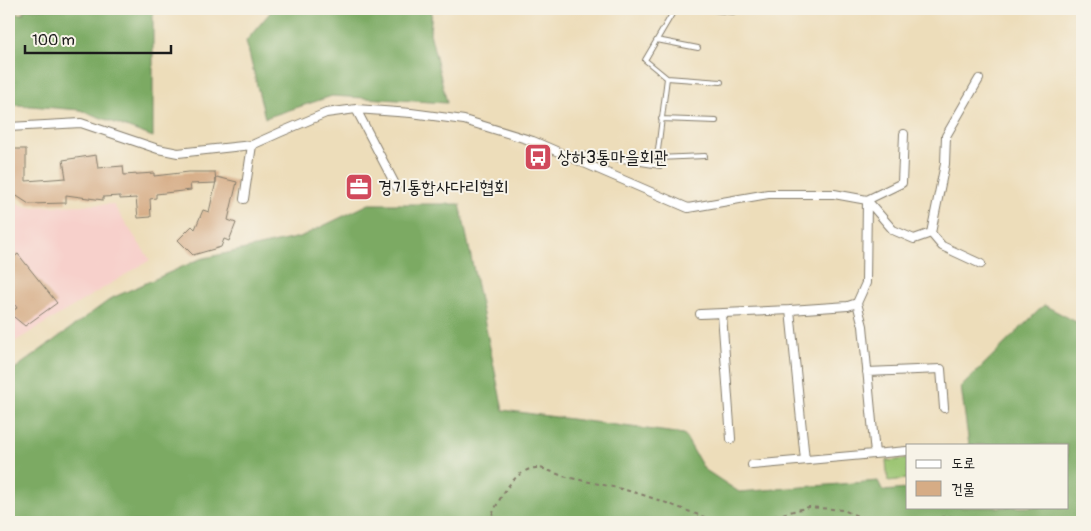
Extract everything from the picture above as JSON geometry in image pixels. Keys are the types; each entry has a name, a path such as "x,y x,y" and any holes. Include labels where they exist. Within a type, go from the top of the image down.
{"street":[{"path":"979,79 946,136 945,164 932,233 942,246 982,264"},
{"path":"356,109 396,186"},
{"path":"9,128 81,123 158,149 178,153 252,146 280,132 326,114 356,109 411,113 464,120 533,141 688,208 768,194 834,194 867,200 902,182 904,134"},
{"path":"244,199 252,146"},
{"path":"867,200 892,230 914,239 932,233"},
{"path":"867,200 866,283 857,303 863,326 875,454"},
{"path":"700,314 848,306 857,303"},
{"path":"790,310 805,460"},
{"path":"722,314 731,439"},
{"path":"867,372 941,369 944,408"},
{"path":"752,464 906,451"}],"lane":[{"path":"675,9 645,60 667,78 721,82"},
{"path":"704,9 733,12"},
{"path":"657,40 698,48"},
{"path":"563,154 591,155 660,166 657,158 667,78"},
{"path":"661,119 716,121"},
{"path":"657,158 705,156"}],"path":[{"path":"489,522 493,510 515,479 530,469 542,468 562,475 645,496 704,517 707,522"},
{"path":"752,522 809,507 843,510 860,517 878,518 885,522"},
{"path":"926,522 949,516 979,522"},
{"path":"725,522 730,520 743,522"}],"shaded area":[{"path":"9,200 27,207 113,204 150,260 9,345"}],"green space":[{"path":"25,9 153,9 153,137 80,110 18,105 9,107 9,13 23,14"},
{"path":"273,9 432,9 430,33 447,103 332,96 265,118 246,41"},
{"path":"369,204 460,204 503,410 684,434 704,469 739,492 878,481 883,491 906,489 906,508 1068,508 1068,444 969,444 961,387 1044,305 1082,325 1082,522 9,522 9,373 112,298 200,259 300,237"},
{"path":"906,459 906,479 888,481 886,461"}],"building":[{"path":"9,149 26,149 26,181 66,178 63,160 96,155 98,168 123,166 124,175 154,173 154,176 189,172 215,172 216,183 190,184 191,190 156,194 156,198 150,199 151,217 138,218 136,198 120,199 120,196 103,197 103,200 66,195 66,203 29,204 9,191"},
{"path":"217,177 237,182 228,220 236,223 229,241 224,239 221,247 193,255 178,240 192,226 195,229 203,210 209,212"},
{"path":"18,254 57,303 25,326 9,313 17,308 9,296 9,261"}],"place":[{"name":"상하3통마을회관","path":"538,157"},
{"name":"경기통합사다리협회","path":"359,187"}]}
